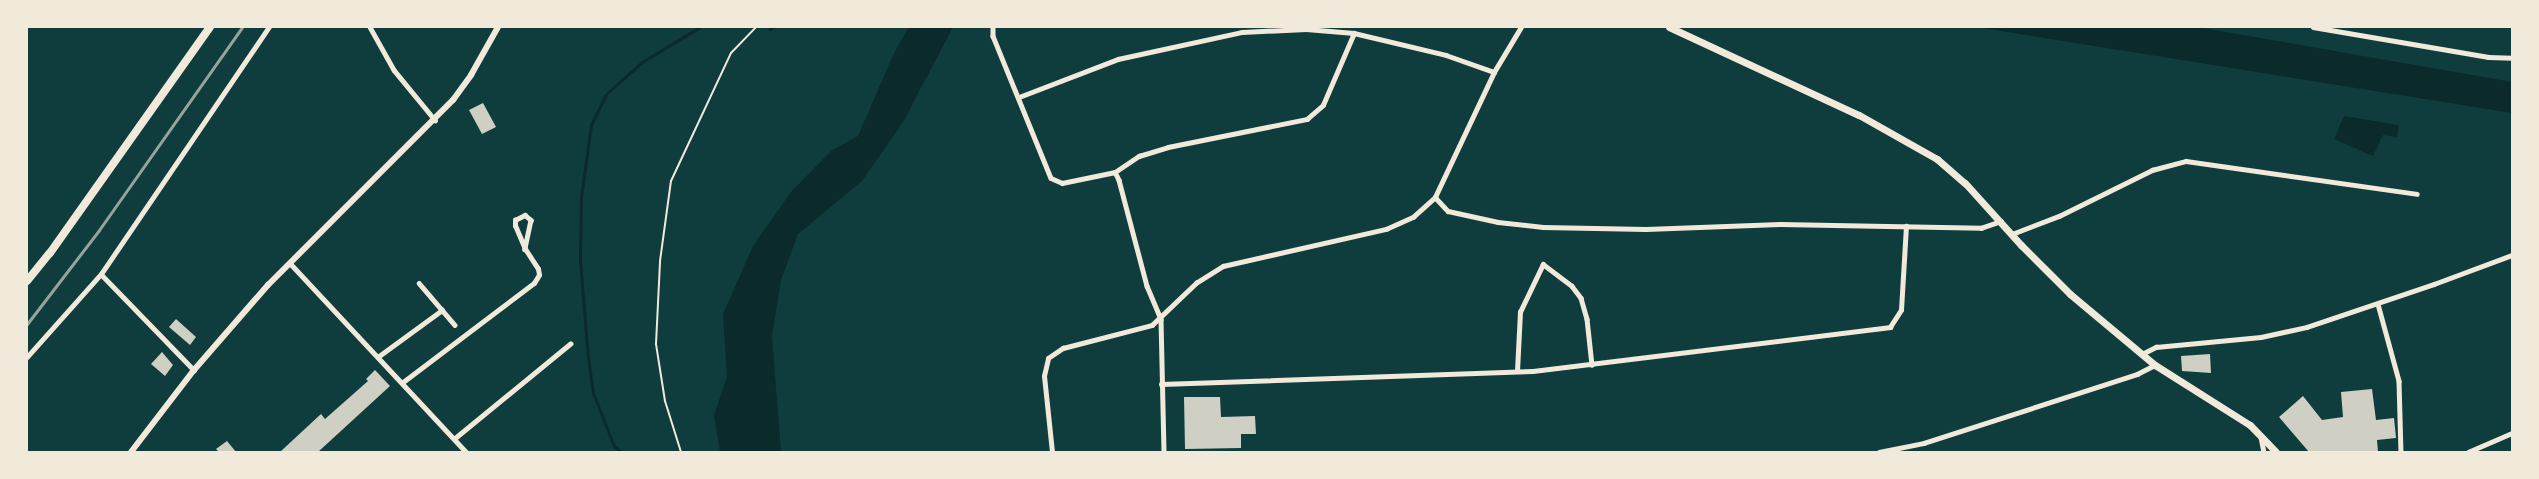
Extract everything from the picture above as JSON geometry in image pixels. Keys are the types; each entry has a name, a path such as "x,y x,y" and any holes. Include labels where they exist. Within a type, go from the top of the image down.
{"main road":[{"path":"27,281 50,253 210,27"},
{"path":"1669,27 1906,139 1950,170 2070,294 2156,365 2232,412 2261,434 2277,452"}],"street":[{"path":"27,357 101,274 269,27"},
{"path":"370,27 394,70 435,120"},
{"path":"131,452 194,370 290,263 435,120 471,75 498,27"},
{"path":"993,27 993,36 1051,178 1062,183 1115,172 1139,156 1168,147 1307,119 1323,105 1354,33"},
{"path":"1052,452 1044,376 1048,358 1063,348 1152,325 1161,319 1170,306 1196,283 1223,266 1386,229 1413,217 1435,197 1494,72 1521,27"},
{"path":"2313,27 2466,54 2512,58"},
{"path":"2355,27 2356,34"},
{"path":"1019,97 1118,59 1187,42 1242,32 1306,30 1354,33 1436,52 1494,72"},
{"path":"2012,234 2060,216 2152,170 2186,161 2416,194"},
{"path":"1115,172 1147,286 1161,319 1164,452"},
{"path":"1435,197 1448,211 1498,222 1543,227 1646,229 1780,224 1981,228 2001,221"},
{"path":"403,382 534,283 539,275 538,269 525,249 515,226 515,220 525,215 531,220 525,249"},
{"path":"1161,384 1517,371 1592,365 1890,327 1901,310 1906,226"},
{"path":"2142,354 2156,347 2261,337 2284,332 2378,304 2512,255"},
{"path":"290,263 466,452"},
{"path":"1517,371 1520,312 1543,264 1572,286 1581,298 1586,312 1592,365"},
{"path":"101,274 194,370"},
{"path":"419,283 455,325"},
{"path":"2378,304 2399,381 2401,452"},
{"path":"378,356 442,310"},
{"path":"455,438 570,345"},
{"path":"1879,452 1924,443 2137,374 2156,365"},
{"path":"2468,452 2512,433"},
{"path":"2261,434 2264,452"}],"path":[{"path":"681,452 665,401 656,344 660,261 671,181 731,53 756,27"}],"water":[{"path":"909,27 953,27 903,122 862,181 798,234 781,280 772,336 781,452 720,452 714,415 727,377 723,314 753,246 791,192 832,150 858,136 894,53"},
{"path":"1976,27 2203,28 2512,82 2512,113"},
{"path":"2344,116 2399,125 2397,137 2383,135 2373,156 2334,139"}],"building":[{"path":"483,103 496,127 482,134 469,110"},
{"path":"176,319 196,337 190,345 169,327"},
{"path":"162,352 173,365 165,376 151,364"},
{"path":"2210,354 2211,373 2182,371 2181,356"},
{"path":"375,370 390,386 318,452 280,452 321,414 325,419 368,381 366,379"},
{"path":"2372,389 2376,420 2394,418 2396,438 2377,440 2378,452 2309,452 2279,417 2303,396 2322,420 2343,417 2341,392"},
{"path":"1184,397 1220,397 1221,417 1255,416 1256,434 1241,434 1241,448 1185,449"},
{"path":"227,441 236,452 219,452 216,449"}],"waterway":[{"path":"621,452 614,446 593,393 588,359 580,259 581,197 591,125 606,94 642,62 700,27"},
{"path":"769,27 770,29 774,27"}],"railway":[{"path":"27,324 99,230 242,27"}]}
